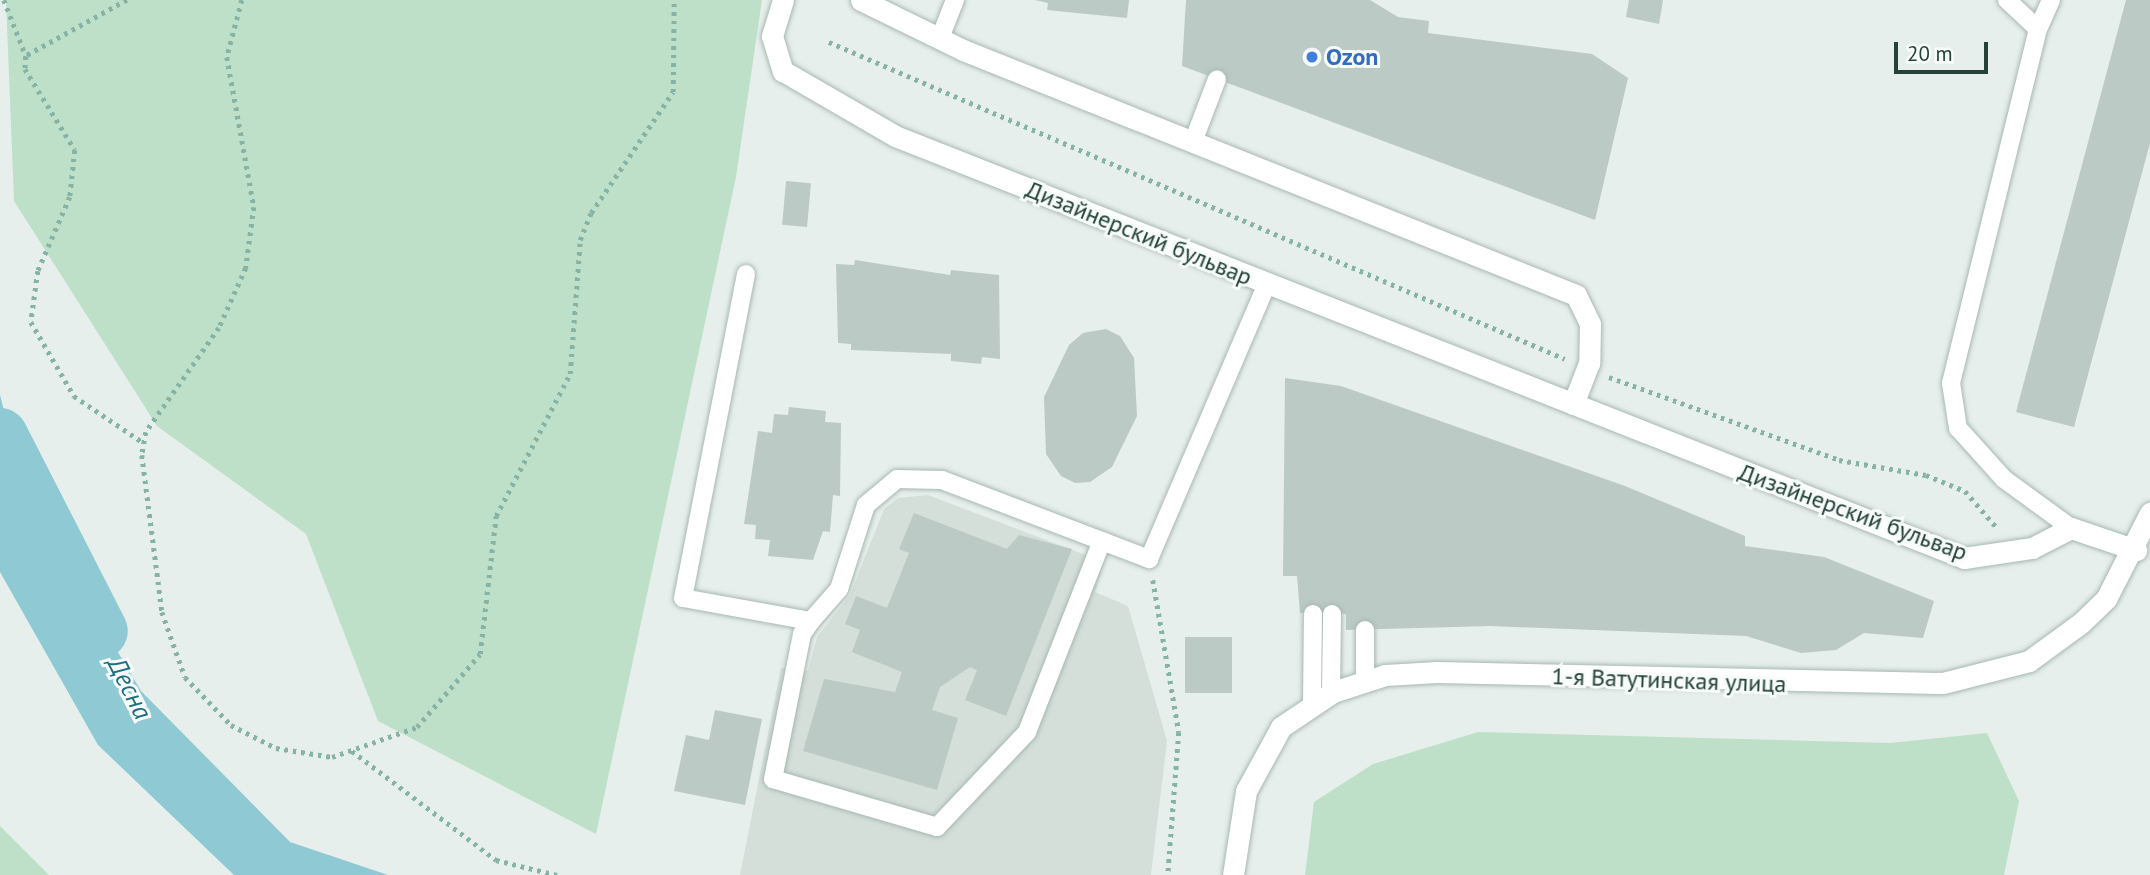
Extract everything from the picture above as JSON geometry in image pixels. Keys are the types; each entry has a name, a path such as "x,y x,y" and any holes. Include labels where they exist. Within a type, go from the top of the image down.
{"street":[{"name":"Дизайнерский бульвар","path":"783,0 772,36 783,71 895,136 1964,558 2012,554 2071,528"},
{"path":"861,0 940,38 1576,295 1590,324 1587,369 1573,404"},
{"name":"1-я Ватутинская улица","path":"1233,875 1246,791 1281,727 1331,693 1365,682 1437,672 1789,685 1943,683 2029,661 2106,599 2136,550 2150,513"},
{"path":"2071,528 2136,550"}],"lane":[{"path":"940,38 955,0"},
{"path":"2007,0 2038,29"},
{"path":"2052,0 2038,29 1951,383 1958,428 2004,479 2071,528"},
{"path":"1193,142 1217,79"},
{"path":"746,274 683,598 811,621"},
{"path":"1102,541 1027,732 937,827 773,779 802,634 839,589 866,505 897,479 942,480 1102,541 1149,559 1267,284"},
{"path":"1312,706 1313,614"},
{"path":"1331,693 1332,614"},
{"path":"1365,630 1365,682"}],"path":[{"path":"4,0 26,56 25,69 75,150 70,197 38,271 31,322 74,396 144,443"},
{"path":"26,56 127,0"},
{"path":"242,0 227,57 254,207 246,268 219,328 144,443 162,612 185,677 231,725 276,748 332,757 417,727 480,654 496,516 570,374 580,240 591,213 673,92 674,0"},
{"path":"829,42 1587,369 1839,460 1926,475 1965,491 1988,512 2012,554"},
{"path":"1149,559 1179,732 1168,875"},
{"path":"351,750 496,860 558,875"}],"shaded area":[{"path":"928,495 1104,562 1095,592 1128,606 1167,741 1151,875 740,875 781,668 808,671 817,637 850,595 884,509 898,498"}],"green space":[{"path":"6,0 762,0 736,177 596,834 378,721 306,534 157,426 14,201"},
{"path":"1478,732 1890,743 1987,733 2019,801 2004,875 1305,875 1314,802 1373,764"},
{"path":"0,826 49,875 0,875"}],"water":[{"path":"0,395 26,497 141,691 290,842 388,875 234,875 98,745 0,572"}],"building":[{"path":"1035,0 1129,0 1127,18 1047,10 1048,3"},
{"path":"1186,0 1370,0 1398,17 1429,21 1428,33 1592,54 1628,78 1595,220 1182,66"},
{"path":"1629,0 1663,0 1659,24 1626,17"},
{"path":"2126,0 2150,0 2150,143 2074,427 2016,412"},
{"path":"786,181 811,183 807,227 782,225"},
{"path":"855,260 950,275 951,270 999,275 1000,359 982,357 981,364 951,361 951,354 851,350 851,344 838,343 836,264 854,265"},
{"path":"1106,329 1120,336 1134,358 1137,416 1112,467 1090,482 1075,483 1061,476 1046,454 1044,397 1069,345 1083,333"},
{"path":"1285,378 1341,386 1625,486 1745,536 1745,546 1824,557 1934,601 1923,638 1864,633 1836,650 1801,653 1746,636 1490,626 1346,630 1346,614 1300,613 1297,576 1283,576"},
{"path":"789,407 826,411 825,422 841,423 840,496 833,495 830,532 823,531 813,560 768,556 770,540 755,539 756,525 744,524 758,431 772,433 774,414 788,415"},
{"path":"914,513 1007,549 1019,535 1072,549 1006,716 965,700 977,670 970,667 940,687 932,710 958,718 937,790 803,751 824,679 895,692 902,672 852,652 860,630 845,624 856,596 887,608 909,553 899,549"},
{"path":"1185,637 1232,637 1232,693 1185,693"},
{"path":"715,710 762,719 745,805 674,791 686,735 709,740"}],"waterway":[{"name":"Десна","path":"0,436 100,631"}],"place":[{"name":"Ozon","path":"1312,57"}]}
